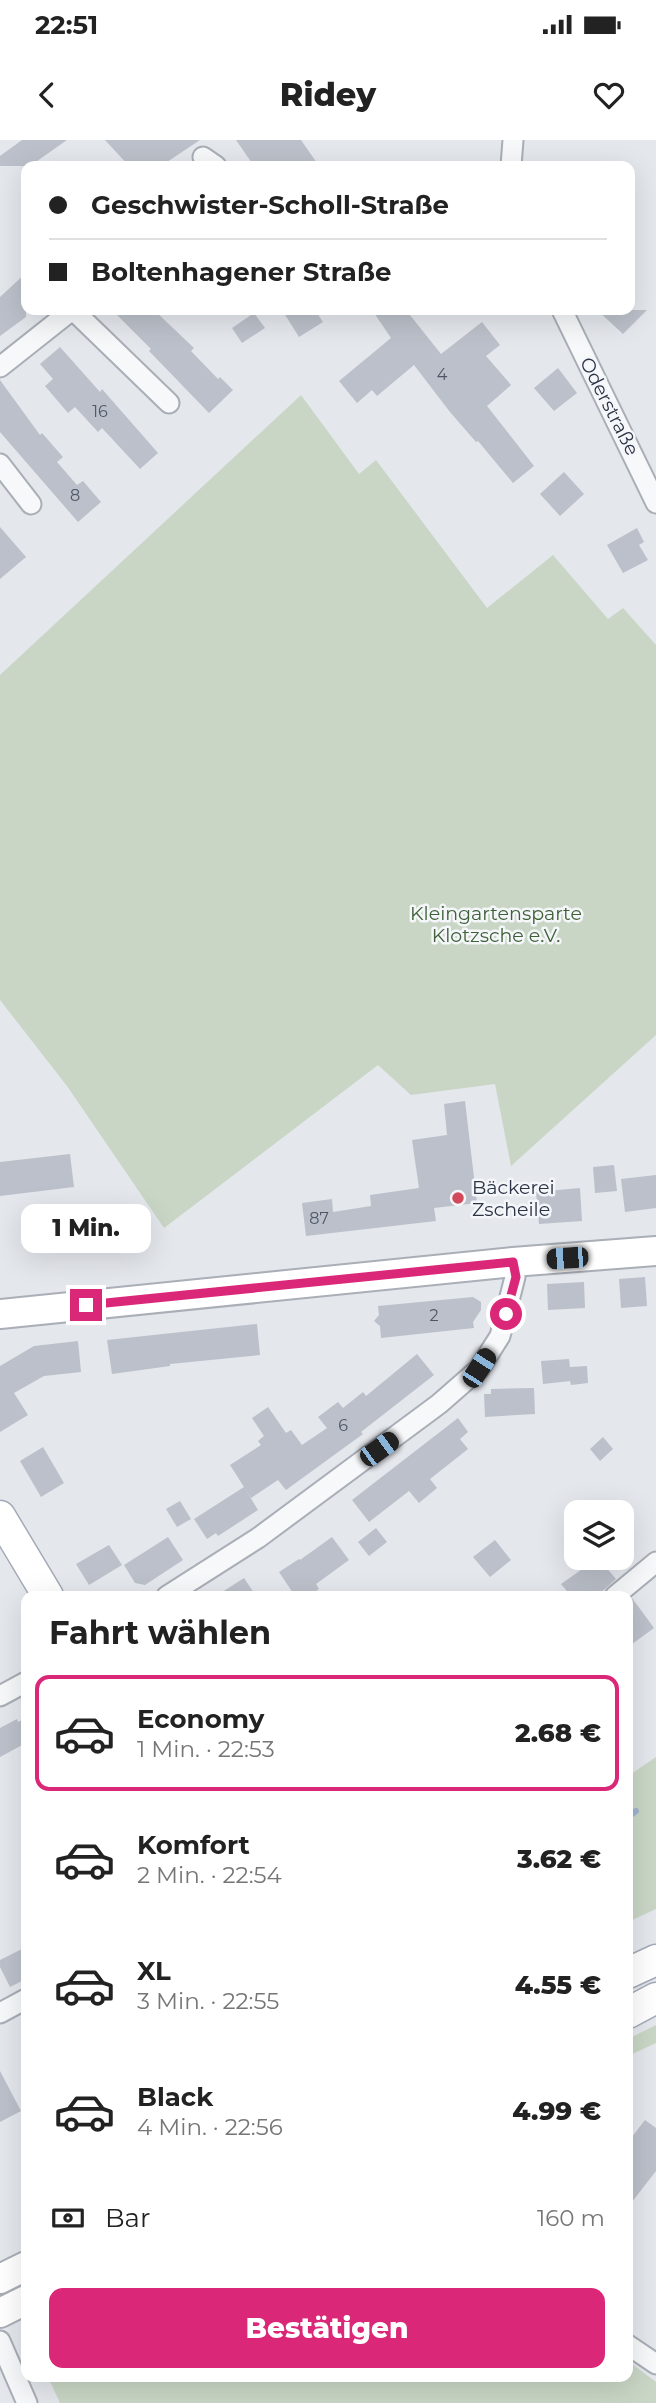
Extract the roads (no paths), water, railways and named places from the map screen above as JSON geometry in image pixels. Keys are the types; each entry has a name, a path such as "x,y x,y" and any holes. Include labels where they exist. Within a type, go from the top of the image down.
{"main road":[{"path":"0,1516 45,1591"},
{"path":"633,1971 656,1960"},
{"path":"633,2010 656,1998"}],"street":[{"path":"511,161 513,140"},
{"path":"0,367 67,315"},
{"path":"78,315 169,403"},
{"name":"Oderstraße","path":"564,315 656,503"},
{"path":"0,464 31,504"},
{"path":"0,1314 513,1262 656,1251"},
{"path":"175,1591 258,1538 439,1404 479,1368 500,1336 516,1277 513,1262"},
{"path":"621,1591 656,1562"},
{"path":"0,1696 21,1685"},
{"path":"0,2013 21,2002"},
{"path":"0,2279 21,2268"},
{"path":"0,2313 21,2302"},
{"path":"0,2341 27,2403"},
{"path":"633,2348 656,2364"}],"place":[{"name":"Bäckerei Zscheile","path":"458,1198"}],"park label":[{"name":"Kleingartensparte Klotzsche e.V.","path":"496,924"}]}
